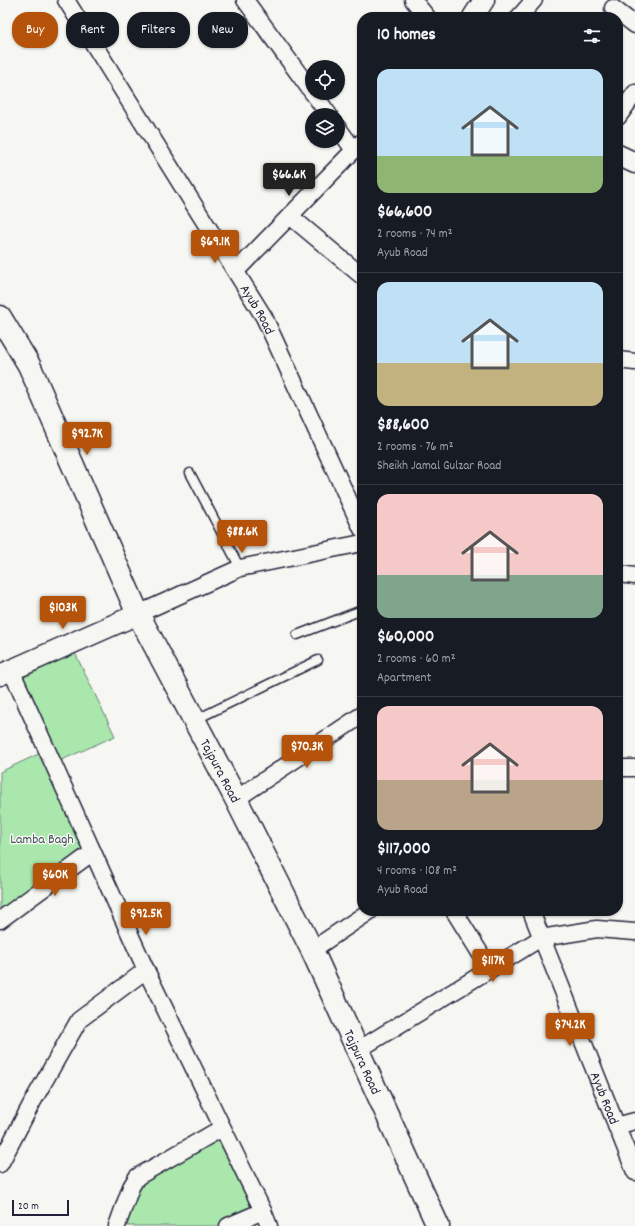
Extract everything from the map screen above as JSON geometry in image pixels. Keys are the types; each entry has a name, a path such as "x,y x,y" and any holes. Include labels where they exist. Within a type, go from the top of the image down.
{"main road":[{"name":"Tajpura Road","path":"0,316 29,365 138,614 236,799 312,950 438,1226"}],"street":[{"name":"Ayub Road","path":"66,0 264,317 357,518"},
{"path":"245,0 305,82"},
{"path":"413,0 423,12"},
{"path":"476,12 484,0"},
{"path":"523,12 534,0"},
{"path":"613,8 618,12"},
{"path":"623,16 635,25"},
{"path":"623,111 635,93"},
{"path":"345,134 357,145"},
{"path":"236,271 357,147"},
{"path":"623,157 635,163"},
{"path":"290,216 357,272"},
{"path":"623,361 635,362"},
{"path":"228,1226 266,1219 146,970 93,852 3,672 240,568 357,544"},
{"path":"623,575 635,576"},
{"path":"236,799 357,718"},
{"path":"623,768 635,768"},
{"path":"0,920 93,852"},
{"path":"312,950 363,916"},
{"path":"457,916 490,969"},
{"name":"Ayub Road","path":"533,916 635,1172"},
{"path":"358,1050 541,938 597,929 635,932"},
{"path":"0,1164 33,1101 79,1020 146,970"},
{"path":"616,1126 635,1121"},
{"path":"117,1226 131,1188 137,1177 222,1128"}],"lane":[{"path":"190,473 240,568"},
{"path":"297,635 357,612"},
{"path":"194,721 318,660"}],"green space":[{"name":"Lamba Bagh","path":"75,653 115,736 53,764 93,852 0,920 0,772 47,750 16,681"},
{"path":"222,1128 263,1211 228,1226 117,1226 131,1187"}]}
